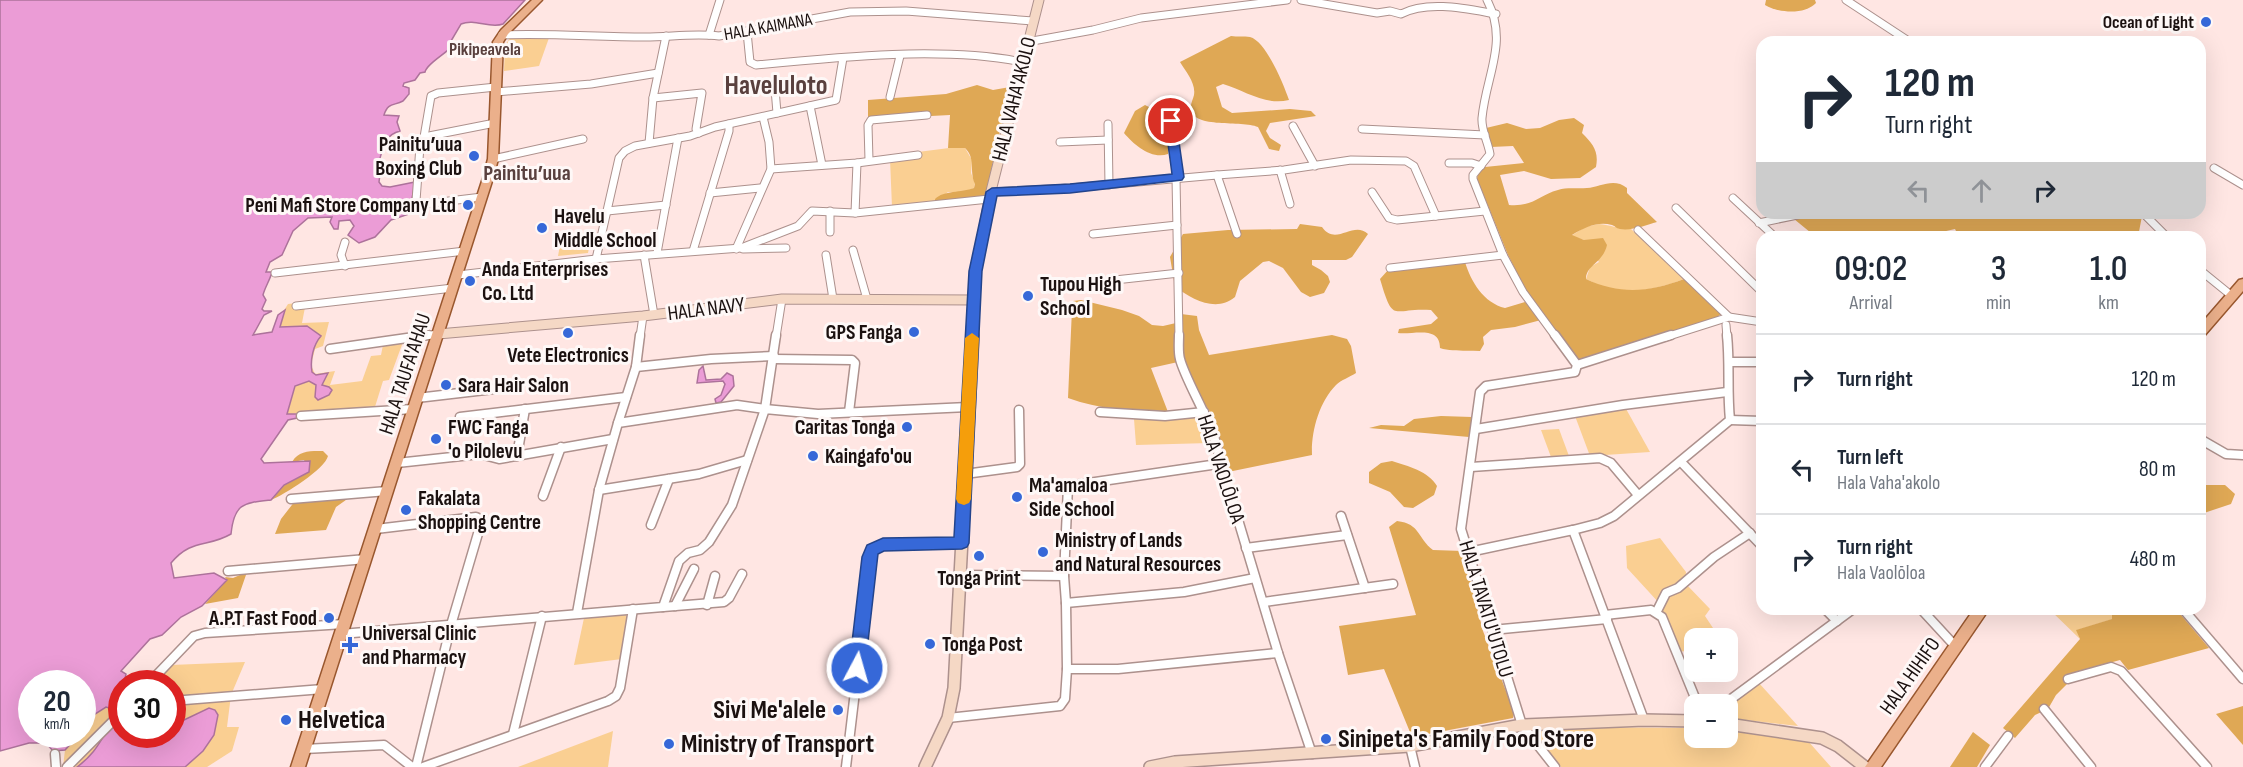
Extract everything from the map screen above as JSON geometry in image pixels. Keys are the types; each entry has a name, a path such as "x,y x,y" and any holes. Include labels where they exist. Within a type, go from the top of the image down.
{"main road":[{"path":"502,35 537,0"},
{"name":"HALA VAHA'AKOLO","path":"925,767 948,718 954,688 974,300 979,247 1022,62 1039,0"},
{"name":"HALA TAUFA'AHAU","path":"298,767 458,275 493,159 498,42 502,35"},
{"path":"2206,326 2243,283"},
{"name":"HALA NAVY","path":"438,334 649,315 782,299 974,300"},
{"name":"HALA HIHIFO","path":"1872,767 1978,615"},
{"path":"1150,767 1175,762 1410,746 1522,725 1644,720 1684,721"},
{"path":"1738,725 1822,738 1838,746 1864,767"}],"street":[{"path":"709,34 720,0"},
{"path":"1027,42 1142,18 1287,0"},
{"path":"1301,0 1377,13 1390,11 1401,14 1409,9 1456,6 1496,14"},
{"path":"1487,0 1496,14 1497,41 1482,121 1490,154 1473,175 1503,255 1523,292 1577,365 1725,321 1756,322"},
{"path":"1846,0 1901,36"},
{"name":"HALA KAIMANA","path":"502,35 541,33 666,36 709,34 719,36 841,13 886,10 1033,21"},
{"path":"747,32 752,64 843,58 958,55 1022,62"},
{"path":"649,143 653,98 666,36"},
{"path":"890,97 900,56"},
{"path":"596,259 619,158 630,148 837,99 843,58"},
{"path":"482,197 424,204 416,201 420,146 431,96 438,93 591,84 658,73"},
{"path":"775,89 777,113"},
{"path":"653,98 702,93 696,129 699,133"},
{"path":"810,106 822,165"},
{"path":"869,159 869,122 877,118 927,115"},
{"path":"738,248 760,189 771,169 769,142 763,117"},
{"name":"HALA VAOLŌLOA","path":"1171,121 1177,178 1179,357 1189,385 1204,412 1220,458 1218,464 1224,473 1278,653 1312,754"},
{"path":"424,136 495,123"},
{"path":"693,250 729,131 729,124"},
{"path":"1107,124 1109,185"},
{"path":"1293,126 1315,166"},
{"path":"1362,129 1485,135"},
{"path":"657,254 678,138"},
{"path":"493,159 583,139"},
{"path":"1060,142 1108,140"},
{"path":"771,169 918,156"},
{"path":"738,248 798,226 812,211 855,213 990,196 1280,170 1351,160 1411,162 1437,216"},
{"path":"855,213 856,163"},
{"path":"1449,163 1472,163 1481,166"},
{"path":"2214,168 2243,185"},
{"path":"1280,170 1290,204"},
{"path":"1217,175 1237,234"},
{"path":"710,193 760,189"},
{"path":"1372,192 1389,218 1397,220 1485,211"},
{"path":"1733,198 1768,231"},
{"path":"607,211 666,205"},
{"path":"1676,208 1756,286"},
{"path":"830,211 830,232"},
{"path":"1759,223 1778,219"},
{"path":"2148,219 2161,231"},
{"path":"1093,234 1177,225"},
{"path":"1638,230 1725,321 1730,362 1727,392 1730,420"},
{"path":"345,242 341,255 345,266"},
{"path":"458,275 693,250 786,248"},
{"path":"853,250 867,299"},
{"path":"275,273 465,251"},
{"path":"577,613 599,490 649,315 644,255"},
{"path":"826,255 832,299"},
{"path":"1390,268 1503,255"},
{"path":"1115,280 1179,273"},
{"path":"2206,275 2232,296"},
{"path":"297,306 453,288"},
{"path":"663,608 679,561 688,553 700,550 709,542 732,505 765,409 782,299"},
{"path":"330,349 438,334"},
{"path":"636,367 711,359 774,357 852,360 855,363 849,412"},
{"path":"1730,362 1756,362"},
{"name":"HALA TAVATU'UTOLU","path":"1522,725 1461,529 1480,392 1486,386 1575,372 1577,365"},
{"path":"301,416 415,403 494,389"},
{"path":"1476,429 1623,405 1727,392"},
{"path":"460,417 626,397"},
{"path":"618,423 737,405 818,414 968,407"},
{"path":"516,456 525,409"},
{"path":"965,474 1017,467 1020,464 1019,410"},
{"path":"1100,412 1165,416 1204,412"},
{"path":"1469,552 1600,523 1614,516 1730,420 1756,422"},
{"path":"397,463 480,454 499,459 613,439"},
{"path":"2206,443 2217,451 2237,457 2243,455"},
{"path":"543,496 561,447"},
{"path":"1471,467 1600,458 1611,463 1638,495"},
{"path":"599,490 699,474 747,460"},
{"path":"1681,462 1756,540"},
{"path":"948,718 1060,706 1065,699 1067,669 1064,576 1068,486 1218,464"},
{"path":"651,525 669,479"},
{"path":"291,498 387,491"},
{"path":"1341,516 1365,588"},
{"path":"304,749 368,744 384,746 414,767 451,625 482,520 480,518 376,529"},
{"path":"1573,530 1644,720"},
{"path":"1657,611 1666,593 1678,588 1714,557 1750,533"},
{"path":"1246,548 1347,535"},
{"path":"846,767 870,557 873,549 883,545 962,543"},
{"path":"228,571 366,559"},
{"path":"675,606 694,569"},
{"path":"161,670 194,636 205,633 451,625 577,613 708,605 723,603 729,598 742,574"},
{"path":"708,605 715,576"},
{"path":"959,576 1064,576"},
{"path":"1066,603 1170,595 1211,589 1255,578"},
{"path":"1264,603 1393,584"},
{"path":"423,767 616,696 620,688 633,609"},
{"path":"1492,630 1657,611 1662,617 1694,694"},
{"path":"1831,615 1837,621"},
{"path":"1737,694 1845,615"},
{"path":"1927,615 1956,647"},
{"path":"2188,615 2243,679"},
{"path":"513,734 542,616"},
{"path":"1067,669 1118,669 1278,653"},
{"path":"2068,679 2111,667 2121,671 2207,767"},
{"path":"186,700 323,689"},
{"path":"2044,709 2091,767"},
{"path":"67,767 108,725"},
{"path":"1522,725 1546,762 1555,767"},
{"path":"1985,767 2008,736"},
{"path":"1410,746 1415,767"},
{"path":"55,754 56,767"}],"shaded area":[{"path":"0,0 525,0 503,24 466,22 461,24 451,41 455,43 452,47 425,72 420,73 415,80 404,83 403,86 409,88 409,94 403,101 389,106 386,111 384,115 399,116 397,122 400,131 387,139 383,147 379,162 381,166 379,182 382,186 390,187 415,182 412,199 418,205 415,212 391,220 375,237 359,243 348,235 354,226 350,220 339,221 338,229 334,229 330,222 332,217 308,218 293,231 282,255 270,262 266,272 272,272 263,295 266,300 262,309 272,311 264,315 253,335 272,332 278,315 285,310 280,327 307,326 321,336 313,353 312,372 316,375 328,373 322,385 332,390 329,395 318,400 315,397 316,385 309,381 295,386 287,414 298,414 297,418 288,420 261,459 264,463 310,461 309,472 284,485 271,500 242,506 235,516 231,534 186,550 171,563 174,578 214,573 227,580 202,606 181,617 162,635 150,639 122,670 108,670 108,708 96,713 96,670 18,670 18,746 0,751"},
{"path":"1766,0 1815,0 1816,3 1805,10 1791,12 1770,8 1765,5"},
{"path":"550,35 539,66 504,71 505,45 511,37"},
{"path":"1231,36 1250,37 1262,46 1274,64 1289,100 1263,99 1223,84 1216,87 1222,107 1232,113 1290,109 1311,111 1316,116 1270,123 1266,131 1270,138 1281,145 1279,151 1269,149 1258,127 1209,122 1194,115 1191,109 1194,86 1180,62"},
{"path":"977,85 993,90 1010,87 986,193 981,198 935,202 935,199 943,194 969,190 974,188 975,184 970,156 965,148 948,148 950,115 931,116 931,113 868,117 868,100 946,94"},
{"path":"1145,105 1155,110 1164,126 1176,132 1170,141 1168,154 1150,153 1124,133 1135,111"},
{"path":"1574,118 1584,125 1582,133 1594,148 1597,156 1596,167 1580,178 1551,179 1524,171 1500,175 1509,205 1525,204 1561,189 1587,188 1612,183 1622,185 1627,188 1627,193 1657,222 1625,229 1606,224 1596,225 1572,235 1584,240 1603,238 1607,245 1602,256 1589,270 1586,279 1611,288 1635,290 1659,287 1684,279 1722,313 1715,319 1582,361 1574,357 1526,291 1508,255 1477,179 1478,172 1485,167 1524,163 1513,146 1491,147 1486,128 1507,123 1526,129 1540,128 1559,120"},
{"path":"965,148 972,160 971,173 975,183 974,188 961,193 948,192 935,202 892,207 890,159 910,153"},
{"path":"1794,219 2141,219 2139,231 1956,231 1955,229 1946,231 1809,231"},
{"path":"1300,224 1322,227 1333,235 1356,230 1362,230 1368,234 1352,257 1346,260 1312,260 1312,265 1328,276 1330,282 1324,293 1310,297 1301,292 1283,268 1269,261 1263,262 1240,281 1235,297 1228,302 1212,304 1196,300 1175,287 1170,257 1183,234 1228,230 1297,229"},
{"path":"1599,224 1631,229 1684,279 1656,288 1617,291 1586,279 1590,267 1599,262 1584,240 1571,236 1585,227"},
{"path":"592,233 588,253 558,256 562,235"},
{"path":"1465,262 1479,291 1491,302 1505,308 1525,302 1541,320 1491,330 1483,337 1484,344 1480,351 1440,348 1436,336 1431,334 1398,333 1399,329 1431,324 1438,318 1431,310 1396,311 1392,309 1380,279 1389,269"},
{"path":"1081,300 1122,310 1139,316 1152,325 1163,326 1176,323 1181,314 1197,316 1199,330 1209,355 1332,335 1347,339 1351,346 1356,373 1338,383 1325,400 1315,427 1312,455 1228,472 1217,427 1178,362 1151,368 1168,412 1105,407 1068,398 1073,301"},
{"path":"306,302 302,323 329,322 323,346 315,349 311,365 315,374 335,371 330,385 362,381 371,356 381,355 383,345 403,342 389,380 383,381 374,410 287,414 295,386 309,381 301,367 316,341 317,334 307,326 282,328 278,320 288,304"},
{"path":"703,366 706,380 721,379 727,373 733,376 734,386 721,402 716,403 715,399 721,395 725,384 723,381 697,383 699,370"},
{"path":"1625,407 1650,452 1590,456 1575,416"},
{"path":"1199,416 1203,418 1210,443 1136,445 1134,419"},
{"path":"1441,416 1472,417 1469,437 1369,428 1381,425 1404,426 1414,419"},
{"path":"1559,429 1569,456 1551,457 1541,430"},
{"path":"323,451 328,456 320,468 271,500 284,485 309,472 304,460 292,462 298,455"},
{"path":"1392,461 1428,476 1437,486 1434,495 1413,508 1404,507 1390,492 1369,483 1369,472 1381,463"},
{"path":"2206,485 2225,485 2235,494 2231,504 2206,512"},
{"path":"353,495 336,507 326,530 275,534 281,519 295,501"},
{"path":"1397,521 1415,528 1433,550 1463,551 1483,631 1514,712 1513,718 1412,737 1384,669 1348,675 1339,626 1416,615 1389,527"},
{"path":"1660,538 1686,572 1685,583 1710,609 1705,616 1713,628 1684,628 1684,651 1680,652 1668,630 1660,604 1627,568 1626,546"},
{"path":"247,572 238,598 205,604 227,580 225,577 233,578"},
{"path":"626,615 628,619 622,659 574,665 584,618"},
{"path":"2055,615 2113,615 2113,619 2077,630 2080,639"},
{"path":"2112,615 2181,615 2209,648 2128,670 2120,660 2065,675 2069,682 2056,695 2048,709 2035,715 2015,738 2003,728 2080,639 2076,630 2112,619"},
{"path":"245,662 231,695 227,727 239,727 232,751 207,767 63,767 67,748 96,748 96,713 106,706 108,707 108,735 99,753 119,748 186,748 186,670 167,670 171,665"},
{"path":"1758,682 1798,726 1738,719 1738,697"},
{"path":"2243,706 2243,745 2216,714"},
{"path":"209,708 215,710 218,715 214,735 203,751 185,767 77,767 96,749 108,730 108,748 186,748 186,719"},
{"path":"1583,727 1684,728 1684,748 1738,748 1738,732 1808,741 1831,767 1561,767 1538,738 1540,731"},
{"path":"613,731 608,767 518,767"},
{"path":"1973,732 1990,745 1977,767 1950,767"},
{"path":"50,748 67,748 65,750 53,751"}],"slow traffic":[{"path":"964,499 972,338"}],"place":[{"name":"Ocean of Light","path":"2206,22"},
{"name":"Painitu’uua Boxing Club","path":"474,156"},
{"name":"Peni Mafi Store Company Ltd","path":"468,205"},
{"name":"Havelu Middle School","path":"542,228"},
{"name":"Anda Enterprises Co. Ltd","path":"470,281"},
{"name":"Tupou High School","path":"1028,296"},
{"name":"GPS Fanga","path":"914,332"},
{"name":"Vete Electronics","path":"568,333"},
{"name":"Sara Hair Salon","path":"446,385"},
{"name":"Caritas Tonga","path":"907,427"},
{"name":"FWC Fanga 'o Pilolevu","path":"436,439"},
{"name":"Kaingafo'ou","path":"813,456"},
{"name":"Ma'amaloa Side School","path":"1017,497"},
{"name":"Fakalata Shopping Centre","path":"406,510"},
{"name":"Ministry of Lands and Natural Resources","path":"1043,552"},
{"name":"Tonga Print","path":"979,556"},
{"name":"A.P.T Fast Food","path":"329,618"},
{"name":"Tonga Post","path":"930,644"},
{"name":"Universal Clinic and Pharmacy","path":"350,645"},
{"name":"Sivi Me'alele","path":"838,710"},
{"name":"Helvetica","path":"286,720"},
{"name":"Sinipeta's Family Food Store","path":"1326,739"},
{"name":"Ministry of Transport","path":"669,744"}],"district":[{"name":"Pikipeavela","path":"485,49"},
{"name":"Haveluloto","path":"776,86"},
{"name":"Painitu’uua","path":"527,173"}],"route":[{"path":"857,668 870,557 873,549 883,545 962,543 976,271 979,247 992,192 1070,188 1178,177 1171,121"}]}
